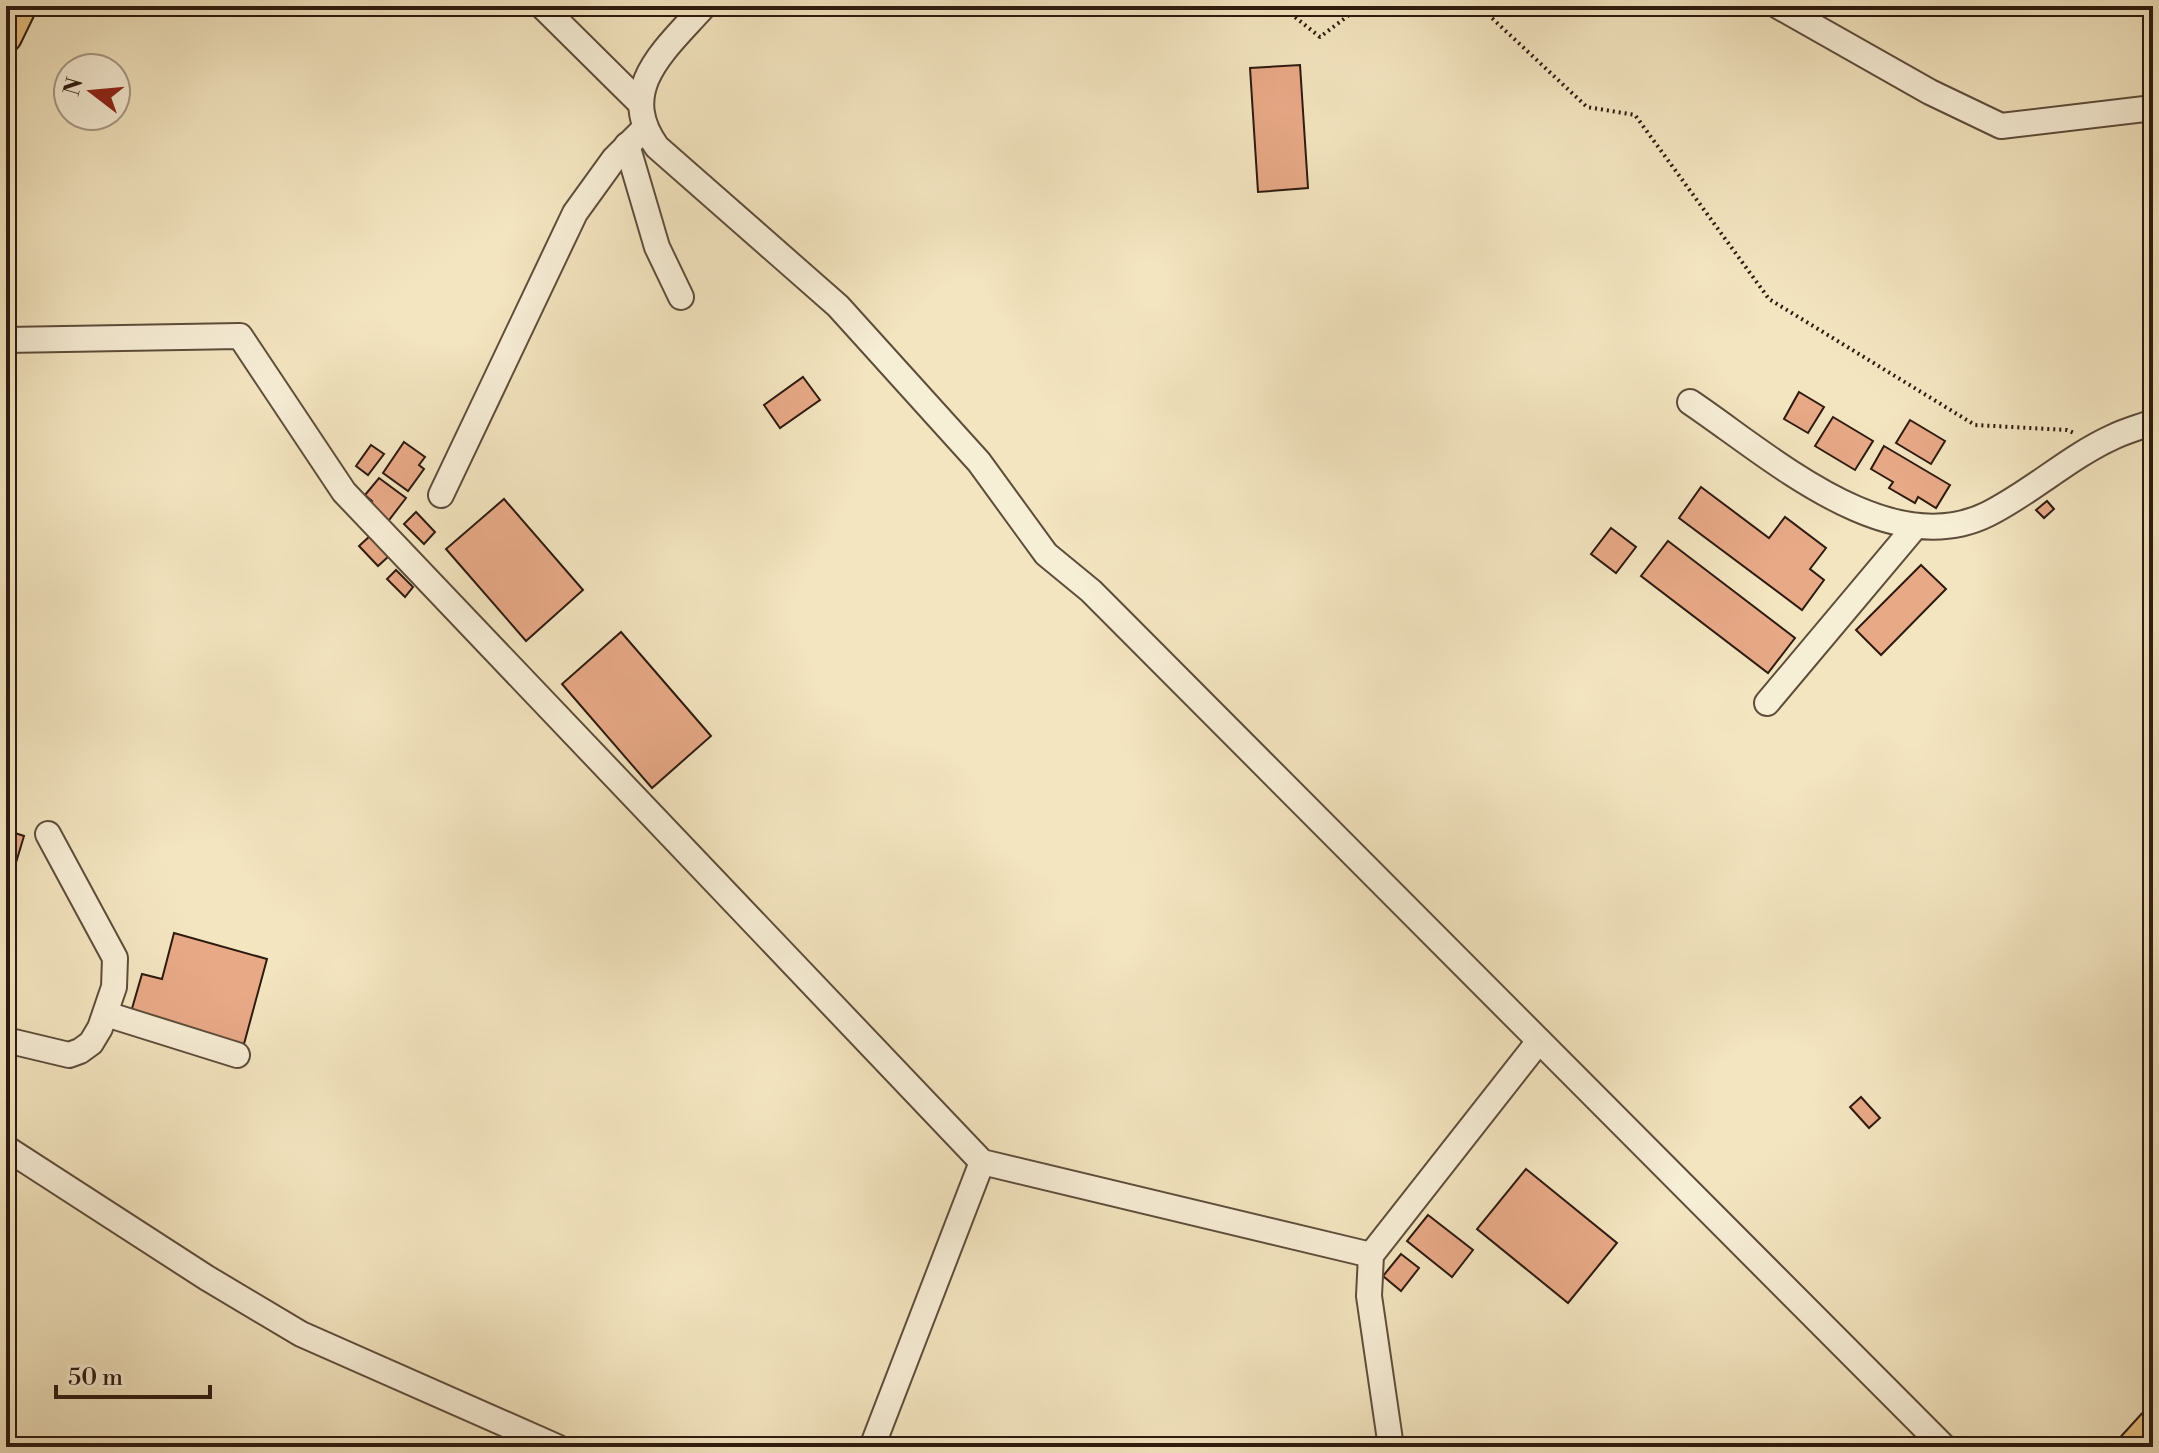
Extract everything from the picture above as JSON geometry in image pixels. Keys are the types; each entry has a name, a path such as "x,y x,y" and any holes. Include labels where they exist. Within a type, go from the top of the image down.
{"main road":[{"path":"6,37 21,6"},
{"path":"2133,1447 2153,1425"}],"street":[{"path":"542,6 639,102"},
{"path":"681,297 657,247 635,137 644,83 657,58 704,6"},
{"path":"1778,6 1930,92 2001,126 2153,108"},
{"path":"441,495 575,213 591,187 635,137"},
{"path":"635,137 657,147 838,306 979,462 1046,554 1091,591 1944,1447"},
{"path":"6,340 240,336 344,492 982,1162 1371,1255"},
{"path":"1690,402 1835,500 1914,528 1946,527 1987,514 2098,446 2153,422"},
{"path":"1767,703 1914,528"},
{"path":"6,1040 69,1055 91,1043 106,1014 116,972 115,958 48,834"},
{"path":"106,1014 237,1055"},
{"path":"1391,1447 1369,1296 1371,1255 1539,1041"},
{"path":"6,1148 207,1278 301,1334 557,1447"},
{"path":"872,1447 982,1162"}],"path":[{"path":"1281,6 1320,37 1361,6"},
{"path":"1479,6 1587,107 1635,115 1769,299 1975,425 2067,430 2098,446"}],"building":[{"path":"1300,65 1308,188 1258,192 1250,68"},
{"path":"803,377 820,400 780,428 764,405"},
{"path":"1799,392 1824,407 1808,433 1784,419"},
{"path":"1833,417 1873,441 1855,470 1815,446"},
{"path":"1910,420 1945,441 1931,464 1896,443"},
{"path":"404,442 425,457 419,465 424,469 408,491 383,473"},
{"path":"371,445 384,454 368,475 356,466"},
{"path":"1884,446 1950,485 1936,508 1918,497 1915,503 1889,488 1893,482 1871,469"},
{"path":"379,478 406,498 386,524 366,508 372,501 365,495"},
{"path":"1701,487 1769,538 1785,517 1826,548 1810,569 1824,580 1802,610 1679,518"},
{"path":"504,499 583,590 526,641 446,549"},
{"path":"2047,501 2054,509 2044,518 2036,510"},
{"path":"416,512 435,532 424,544 404,524"},
{"path":"1611,528 1636,547 1616,573 1591,554"},
{"path":"370,536 389,556 378,566 359,546"},
{"path":"1668,541 1795,638 1768,673 1641,576"},
{"path":"1921,565 1946,589 1881,655 1856,630"},
{"path":"396,570 413,587 405,597 387,579"},
{"path":"621,632 711,736 652,788 562,684"},
{"path":"6,830 24,836 9,886 6,885"},
{"path":"174,933 267,959 244,1044 131,1012 142,974 162,979"},
{"path":"1861,1097 1880,1118 1869,1128 1850,1107"},
{"path":"1526,1169 1617,1243 1568,1303 1477,1229"},
{"path":"1428,1215 1473,1250 1452,1277 1407,1241"},
{"path":"1401,1254 1419,1268 1401,1291 1383,1276"}]}
